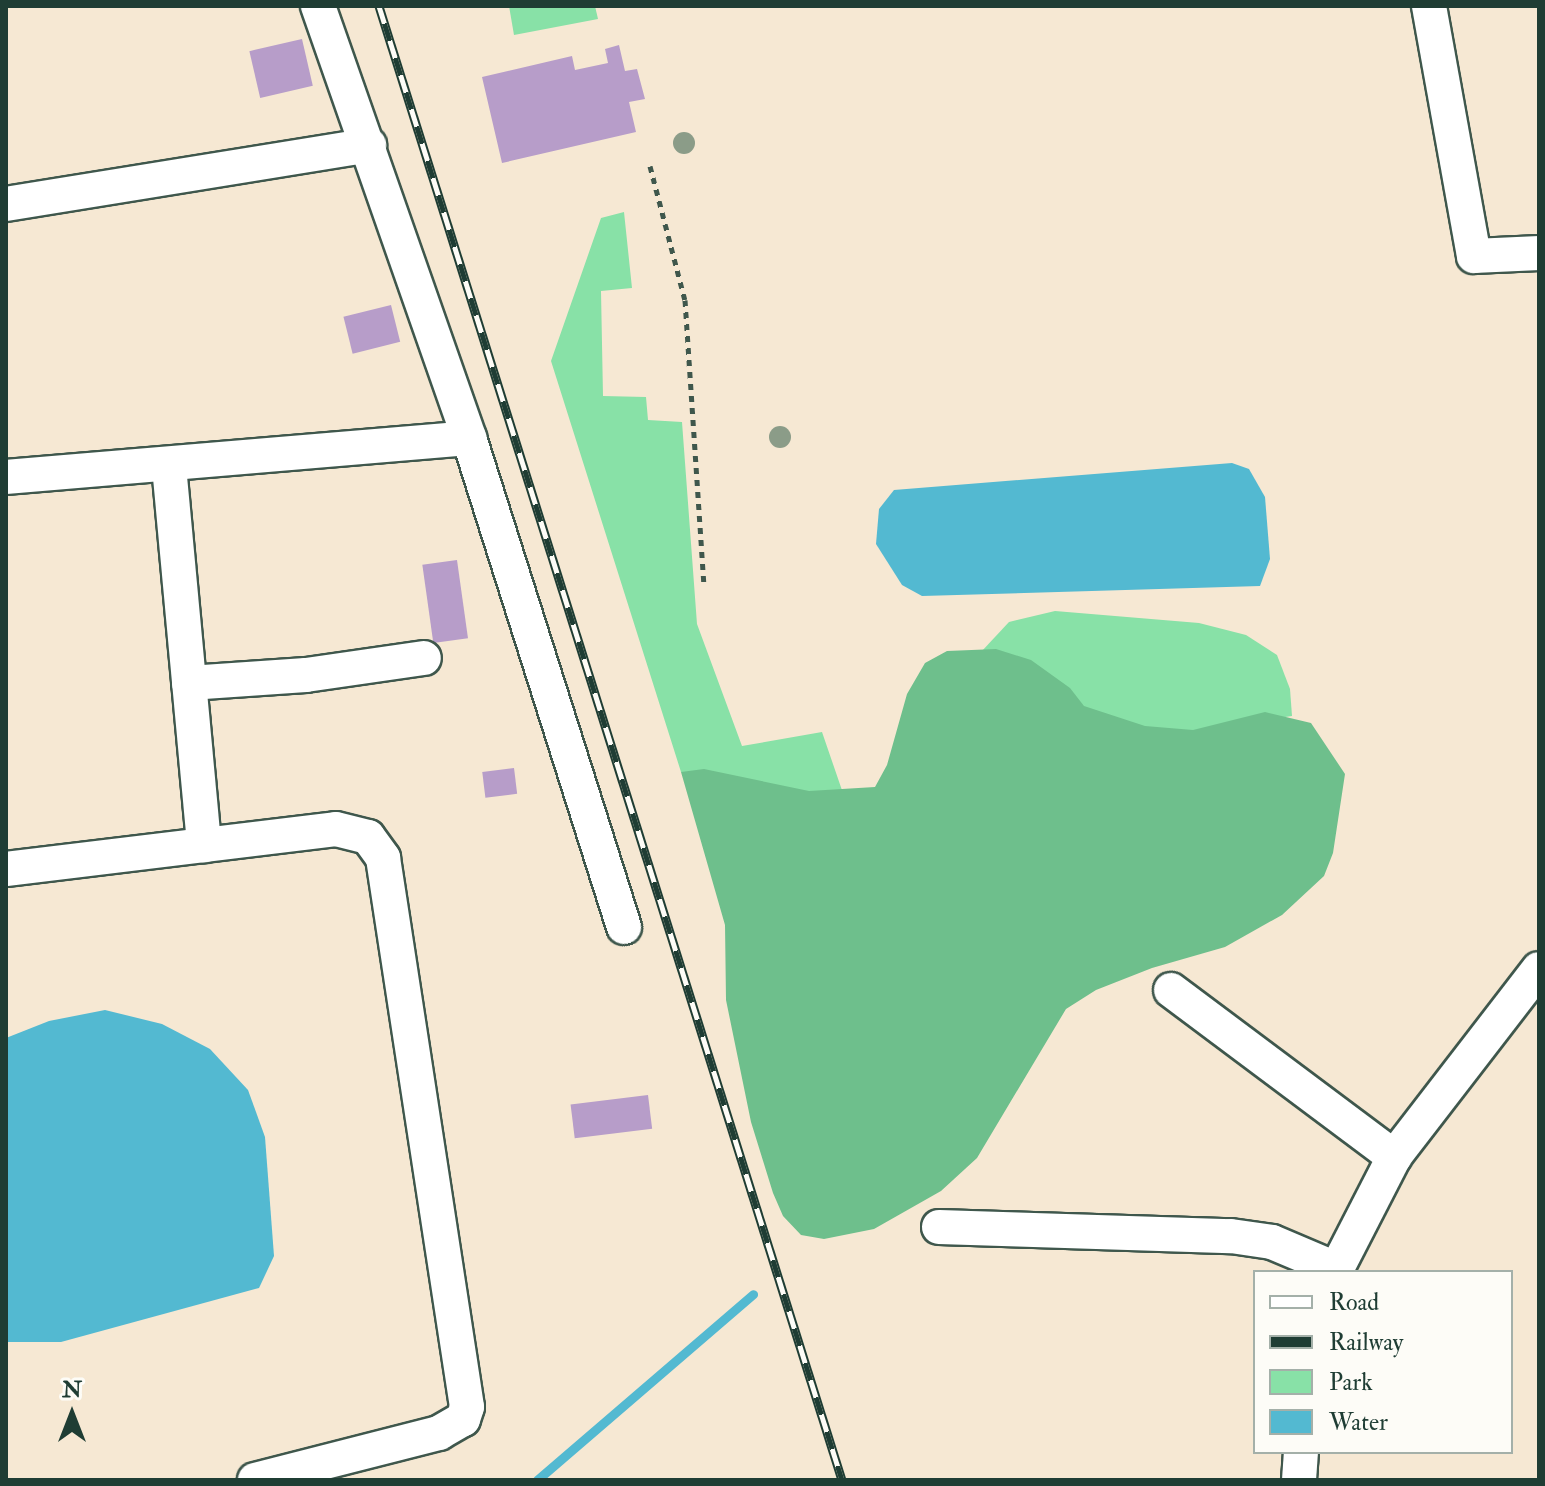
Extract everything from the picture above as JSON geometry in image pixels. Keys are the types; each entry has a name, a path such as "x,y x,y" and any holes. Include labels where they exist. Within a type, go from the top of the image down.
{"street":[{"path":"318,6 469,438 624,927"},
{"path":"1429,6 1474,256 1539,253"},
{"path":"6,204 369,145"},
{"path":"6,477 169,466 469,438"},
{"path":"169,466 204,845"},
{"path":"189,683 306,675 424,658"},
{"path":"6,869 336,829 368,837 378,846 405,973 466,1382 467,1407 453,1427 255,1480"},
{"path":"1337,1270 1394,1157 1539,969"},
{"path":"1171,990 1394,1157"},
{"path":"939,1227 1091,1236 1231,1236 1272,1242 1334,1270"},
{"path":"1299,1480 1301,1454"}],"path":[{"path":"650,166 685,300 704,587"}],"green space":[{"path":"509,6 595,6 598,19 514,35"},
{"path":"624,212 632,288 601,291 603,396 646,397 648,420 682,422 697,624 742,746 822,732 845,799 681,772 551,361 601,218"},
{"path":"1055,611 1199,623 1246,635 1277,655 1290,689 1292,716 1179,733 1141,728 1086,708 981,652 1009,622"},
{"path":"996,649 1031,660 1070,688 1084,706 1145,726 1193,730 1265,712 1311,723 1345,774 1333,853 1324,876 1282,915 1225,947 1152,968 1096,990 1066,1009 977,1158 941,1191 874,1229 824,1239 801,1235 783,1216 751,1122 726,1000 725,925 681,772 704,769 809,791 875,787 887,765 907,694 925,663 947,651"}],"water":[{"path":"1232,463 1249,469 1265,497 1270,559 1260,586 922,596 902,585 876,544 879,509 894,490"},
{"path":"105,1010 162,1024 210,1049 248,1090 265,1137 274,1256 259,1288 61,1342 6,1342 6,1038 49,1021"}],"building":[{"path":"302,39 313,86 260,98 249,51"},
{"path":"619,45 625,71 637,69 645,99 629,102 636,132 502,163 482,77 572,56 575,70 608,63 605,49"},
{"path":"391,305 400,342 353,354 343,317"},
{"path":"457,560 468,638 433,643 422,565"},
{"path":"514,768 517,794 485,798 482,772"},
{"path":"648,1095 652,1129 575,1138 571,1105"}],"waterway":[{"path":"537,1480 753,1294"}],"railway":[{"path":"379,6 842,1480"}]}
